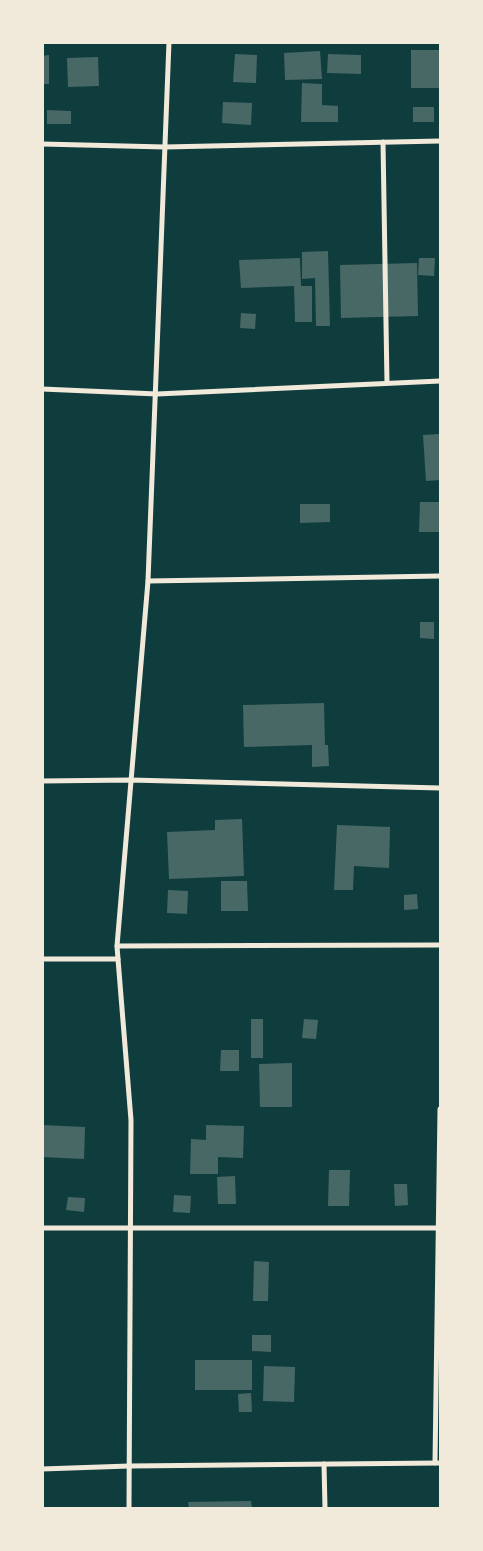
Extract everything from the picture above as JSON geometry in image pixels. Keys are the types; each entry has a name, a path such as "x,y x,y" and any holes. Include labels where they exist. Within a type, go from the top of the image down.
{"street":[{"path":"129,1508 131,1120 117,946 148,581 157,394 169,42"},
{"path":"42,144 165,147 440,141"},
{"path":"383,142 387,383"},
{"path":"42,390 157,394 440,381"},
{"path":"148,581 440,576"},
{"path":"42,781 131,780 440,788"},
{"path":"117,946 440,944"},
{"path":"42,959 118,959"},
{"path":"42,1469 129,1466 438,1463 440,1109"},
{"path":"42,1228 440,1228"},
{"path":"324,1464 325,1508"}],"building":[{"path":"411,50 440,50 440,88 411,88"},
{"path":"320,51 322,79 285,80 284,53"},
{"path":"235,54 257,55 256,83 233,82"},
{"path":"328,54 361,55 361,74 327,73"},
{"path":"49,55 49,84 42,84 42,56"},
{"path":"98,57 99,86 68,87 67,58"},
{"path":"302,83 322,84 322,105 338,106 338,122 301,122"},
{"path":"223,102 252,103 251,125 222,123"},
{"path":"413,107 434,107 434,122 413,122"},
{"path":"47,110 71,111 71,124 47,124"},
{"path":"328,251 330,326 316,326 315,278 302,279 302,252"},
{"path":"300,258 301,286 312,286 312,322 295,322 294,286 241,288 239,260"},
{"path":"419,258 435,258 434,276 418,275"},
{"path":"417,263 418,316 341,318 340,265"},
{"path":"241,313 256,314 255,329 240,328"},
{"path":"440,434 440,480 426,481 423,435"},
{"path":"420,502 440,502 440,532 419,532"},
{"path":"300,504 330,504 330,522 300,523"},
{"path":"420,622 434,622 434,639 420,638"},
{"path":"324,703 325,745 328,745 329,766 312,767 312,745 244,747 243,705"},
{"path":"242,819 244,876 169,879 167,832 215,830 215,820"},
{"path":"337,825 390,827 389,868 354,866 353,890 334,890"},
{"path":"221,881 247,881 248,911 221,911"},
{"path":"168,890 188,891 187,914 167,913"},
{"path":"417,894 418,909 404,910 404,895"},
{"path":"251,1019 263,1019 263,1058 251,1058"},
{"path":"304,1019 318,1020 316,1039 302,1038"},
{"path":"221,1050 239,1050 239,1071 220,1071"},
{"path":"292,1063 292,1107 260,1107 259,1064"},
{"path":"42,1125 85,1127 84,1159 42,1157"},
{"path":"206,1125 244,1126 243,1158 218,1157 218,1174 190,1174 191,1139 206,1140"},
{"path":"329,1170 350,1170 349,1206 328,1206"},
{"path":"235,1176 236,1204 218,1204 217,1177"},
{"path":"394,1184 407,1184 408,1205 395,1206"},
{"path":"174,1195 191,1196 190,1213 173,1212"},
{"path":"68,1197 85,1198 84,1212 66,1210"},
{"path":"254,1261 269,1262 268,1301 253,1301"},
{"path":"252,1335 271,1335 271,1352 252,1351"},
{"path":"195,1360 252,1360 252,1390 195,1390"},
{"path":"264,1366 295,1367 294,1402 263,1401"},
{"path":"251,1393 252,1412 239,1412 238,1394"},
{"path":"251,1501 252,1508 189,1508 188,1502"}]}
